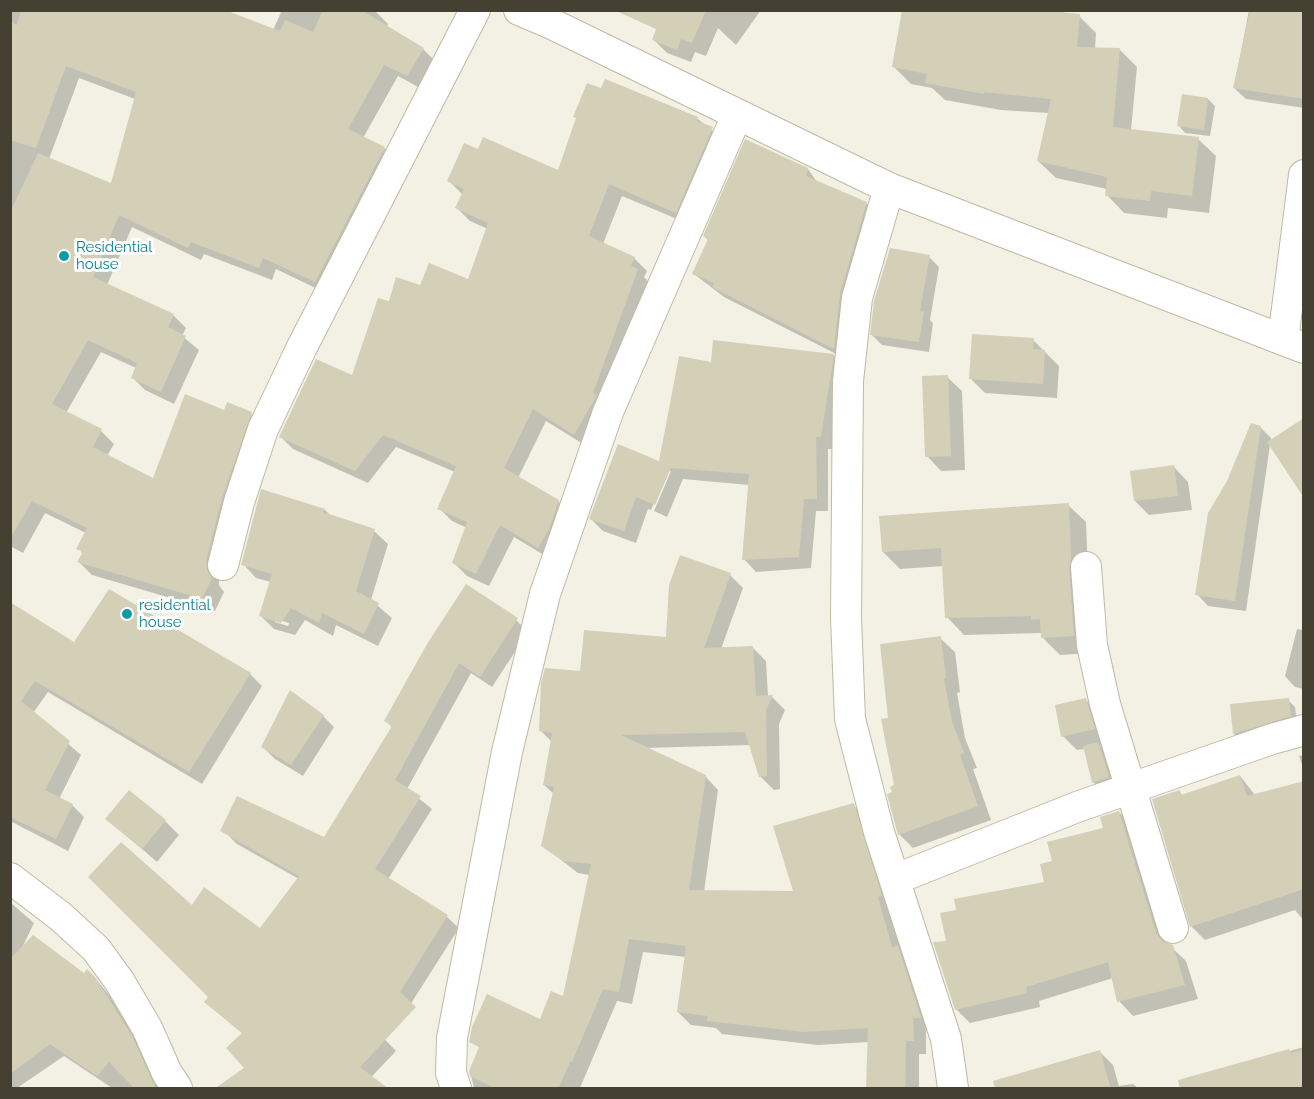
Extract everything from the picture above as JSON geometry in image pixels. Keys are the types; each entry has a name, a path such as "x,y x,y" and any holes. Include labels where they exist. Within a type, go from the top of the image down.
{"street":[{"path":"223,565 263,429 302,346 476,10"},
{"path":"519,10 556,17 736,115 889,188 1293,344 1304,175"},
{"path":"456,1089 451,1073 452,1038 507,752 545,594 608,412 736,115"},
{"path":"889,188 857,298 848,381 846,618 850,719 879,832 946,1039 953,1089"},
{"path":"1086,567 1092,645 1105,704 1173,928"},
{"path":"896,879 1131,788 1304,730"},
{"path":"10,878 60,916 96,949 120,982 147,1028 167,1073 177,1089"}],"building":[{"path":"21,10 225,10 280,31 285,20 313,32 323,10 361,10 424,48 407,76 384,65 348,129 385,147 315,282 263,258 259,268 191,242 188,248 119,215 93,277 174,314 168,327 186,336 161,392 131,378 137,363 88,340 52,404 102,429 93,447 153,478 185,394 224,410 227,402 252,412 222,498 206,561 207,570 212,578 202,599 77,562 83,552 76,549 87,528 32,501 10,539 10,213 38,153 111,183 136,92 66,66 36,148 10,140 10,22 17,25"},
{"path":"614,10 706,10 692,43 681,39 677,50 652,40 656,29"},
{"path":"902,10 1038,10 1080,14 1077,47 1120,48 1113,127 1199,137 1192,196 1151,191 1150,201 1105,196 1107,177 1037,161 1051,99 984,92 984,94 925,83 927,74 892,67"},
{"path":"1250,10 1304,10 1304,99 1233,88"},
{"path":"605,79 698,117 697,121 713,127 676,213 609,184 589,236 635,257 631,266 638,269 593,393 597,395 574,435 533,409 504,468 559,500 549,529 538,548 500,525 476,574 452,563 467,522 437,509 456,466 383,435 355,471 279,437 316,359 352,375 378,298 389,301 396,277 420,285 429,263 468,279 488,223 455,208 464,189 447,181 464,143 478,149 483,137 558,170 576,118 573,117 587,83 601,88"},
{"path":"1182,94 1208,98 1204,130 1177,126"},
{"path":"745,139 808,168 806,176 867,202 840,293 834,349 712,287 714,283 692,274 708,239 703,236"},
{"path":"890,248 930,255 920,311 924,312 919,342 870,335 874,301"},
{"path":"972,334 1034,338 1033,349 1045,350 1043,384 969,379"},
{"path":"713,340 834,354 821,437 816,437 817,499 804,499 799,557 742,560 749,474 671,468 655,505 636,497 624,531 589,519 618,444 659,461 679,356 711,362"},
{"path":"948,375 951,456 925,457 922,376"},
{"path":"1304,418 1304,498 1267,442"},
{"path":"1251,423 1261,426 1235,601 1195,595 1208,513 1227,481"},
{"path":"1174,465 1178,496 1134,501 1130,471"},
{"path":"261,489 325,509 323,512 375,529 356,591 379,603 364,634 322,613 319,623 291,608 281,623 259,616 272,574 241,565"},
{"path":"1069,503 1071,559 1069,568 1074,636 1041,638 1040,619 1031,620 1031,616 945,618 941,548 882,552 879,516"},
{"path":"680,555 731,573 704,648 753,646 756,696 773,695 766,710 767,776 759,777 745,732 621,735 706,775 689,890 793,891 773,826 854,803 882,896 878,897 892,947 898,946 921,1018 913,1018 914,1041 906,1041 905,1089 866,1089 868,1028 804,1032 707,1021 708,1016 677,1012 686,946 629,939 619,992 603,989 558,1089 497,1089 470,1076 469,1071 479,1047 469,1042 472,1027 487,994 540,1019 551,991 563,996 591,864 563,861 541,846 554,787 543,785 552,733 539,731 541,683 545,668 580,671 584,630 666,637 669,585"},
{"path":"466,584 518,618 480,677 459,663 395,780 421,796 375,869 448,915 400,992 416,1007 360,1067 389,1089 214,1089 244,1068 226,1048 242,1033 204,1002 208,997 88,877 121,842 192,905 204,887 260,928 299,876 220,831 237,796 324,837 392,726 384,721 427,644"},
{"path":"109,589 251,673 189,772 35,681 21,701 70,741 45,790 73,804 56,839 10,817 10,602 74,642"},
{"path":"941,636 946,678 944,679 952,722 964,753 960,755 978,806 898,835 887,794 892,792 890,787 894,785 881,719 888,718 880,644"},
{"path":"290,690 324,715 291,765 261,747"},
{"path":"1086,698 1095,729 1061,737 1055,705"},
{"path":"1289,698 1291,716 1233,734 1230,704"},
{"path":"1098,742 1109,777 1092,783 1083,746"},
{"path":"1240,775 1247,796 1304,781 1304,889 1190,927 1152,799 1180,790 1181,795"},
{"path":"129,790 166,820 142,849 105,819"},
{"path":"1119,811 1156,933 1162,941 1173,945 1185,985 1117,1002 1108,962 1026,987 1027,993 955,1010 933,942 946,941 940,913 956,910 954,899 1044,882 1040,864 1052,861 1047,842 1103,828 1100,817"},
{"path":"33,935 84,973 87,969 95,977 132,1036 154,1089 135,1089 109,1062 97,1076 50,1044 10,1074 10,959"},
{"path":"1289,1049 1291,1053 1304,1049 1304,1089 1180,1089 1178,1080"},
{"path":"1100,1050 1111,1089 995,1089 993,1081"}],"place":[{"name":"Residential house","path":"64,256"},
{"name":"residential house","path":"127,614"}]}
